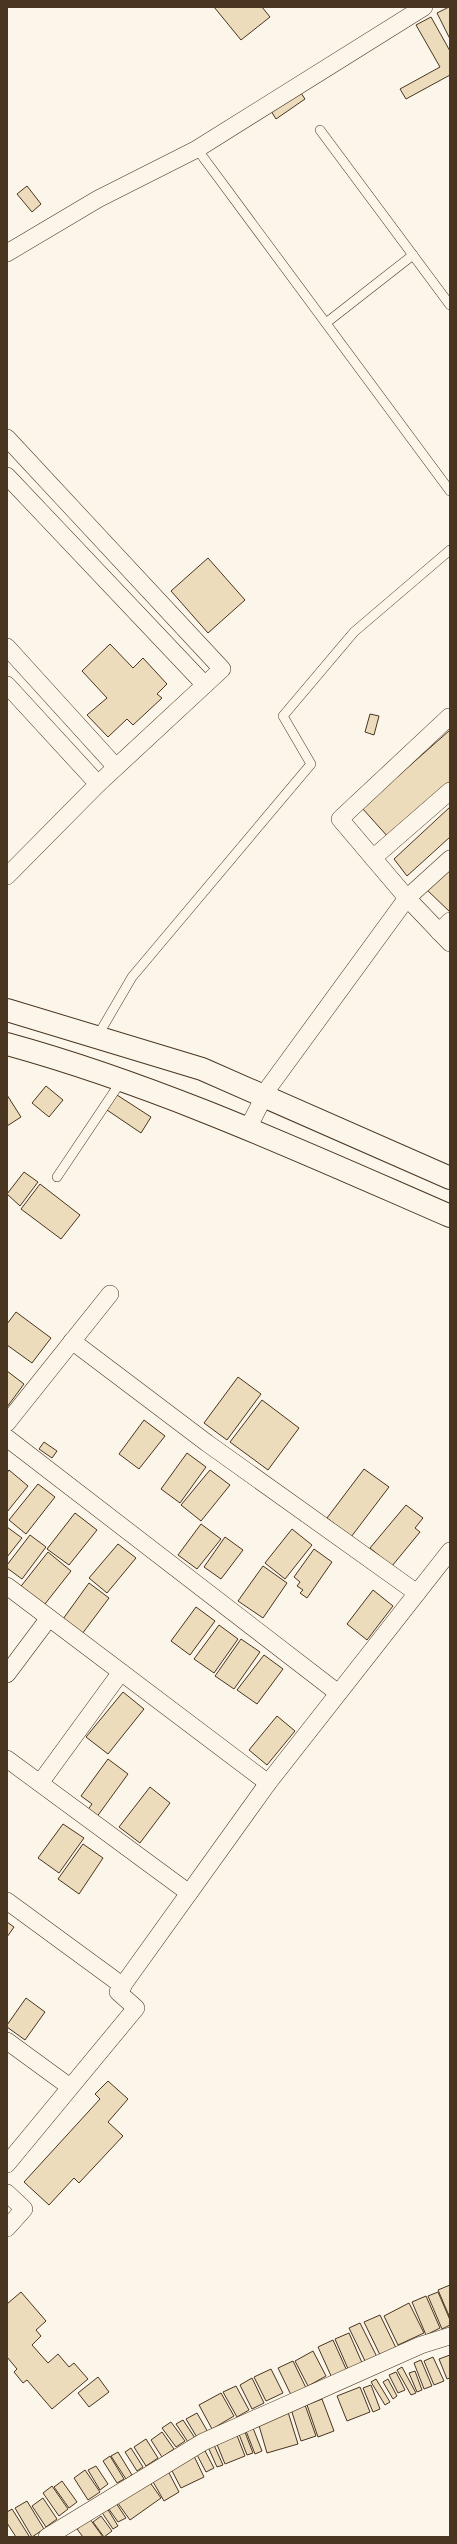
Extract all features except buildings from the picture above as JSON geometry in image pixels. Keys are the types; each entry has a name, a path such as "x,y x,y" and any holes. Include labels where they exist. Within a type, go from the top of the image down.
{"street":[{"path":"7,253 98,199 197,148 424,7"},
{"path":"7,438 222,669 98,784 7,876"},
{"path":"7,476 205,685"},
{"path":"7,646 116,767"},
{"path":"7,685 98,784"},
{"path":"446,932 407,898 340,819 449,717"},
{"path":"373,858 450,791"},
{"path":"247,1130 265,1096 407,898 450,859"},
{"path":"7,1010 202,1069 450,1178"},
{"path":"7,1044 151,1090 450,1216"},
{"path":"7,1423 110,1294"},
{"path":"72,1341 207,1443 417,1593"},
{"path":"7,1438 338,1693"},
{"path":"7,2164 136,2008 118,1992 268,1783 450,1551"},
{"path":"7,1586 268,1783"},
{"path":"7,1674 49,1618"},
{"path":"40,1783 121,1672"},
{"path":"7,1759 189,1893"},
{"path":"7,1901 123,1986"},
{"path":"7,2041 70,2087"},
{"path":"7,2193 24,2209 7,2228"},
{"path":"47,2537 203,2442 421,2345 450,2336"}],"lane":[{"path":"320,130 450,305"},
{"path":"197,148 450,491"},
{"path":"326,323 412,254"},
{"path":"97,1036 132,977 311,764 283,716 354,632 450,550"},
{"path":"58,1177 122,1080"}]}
